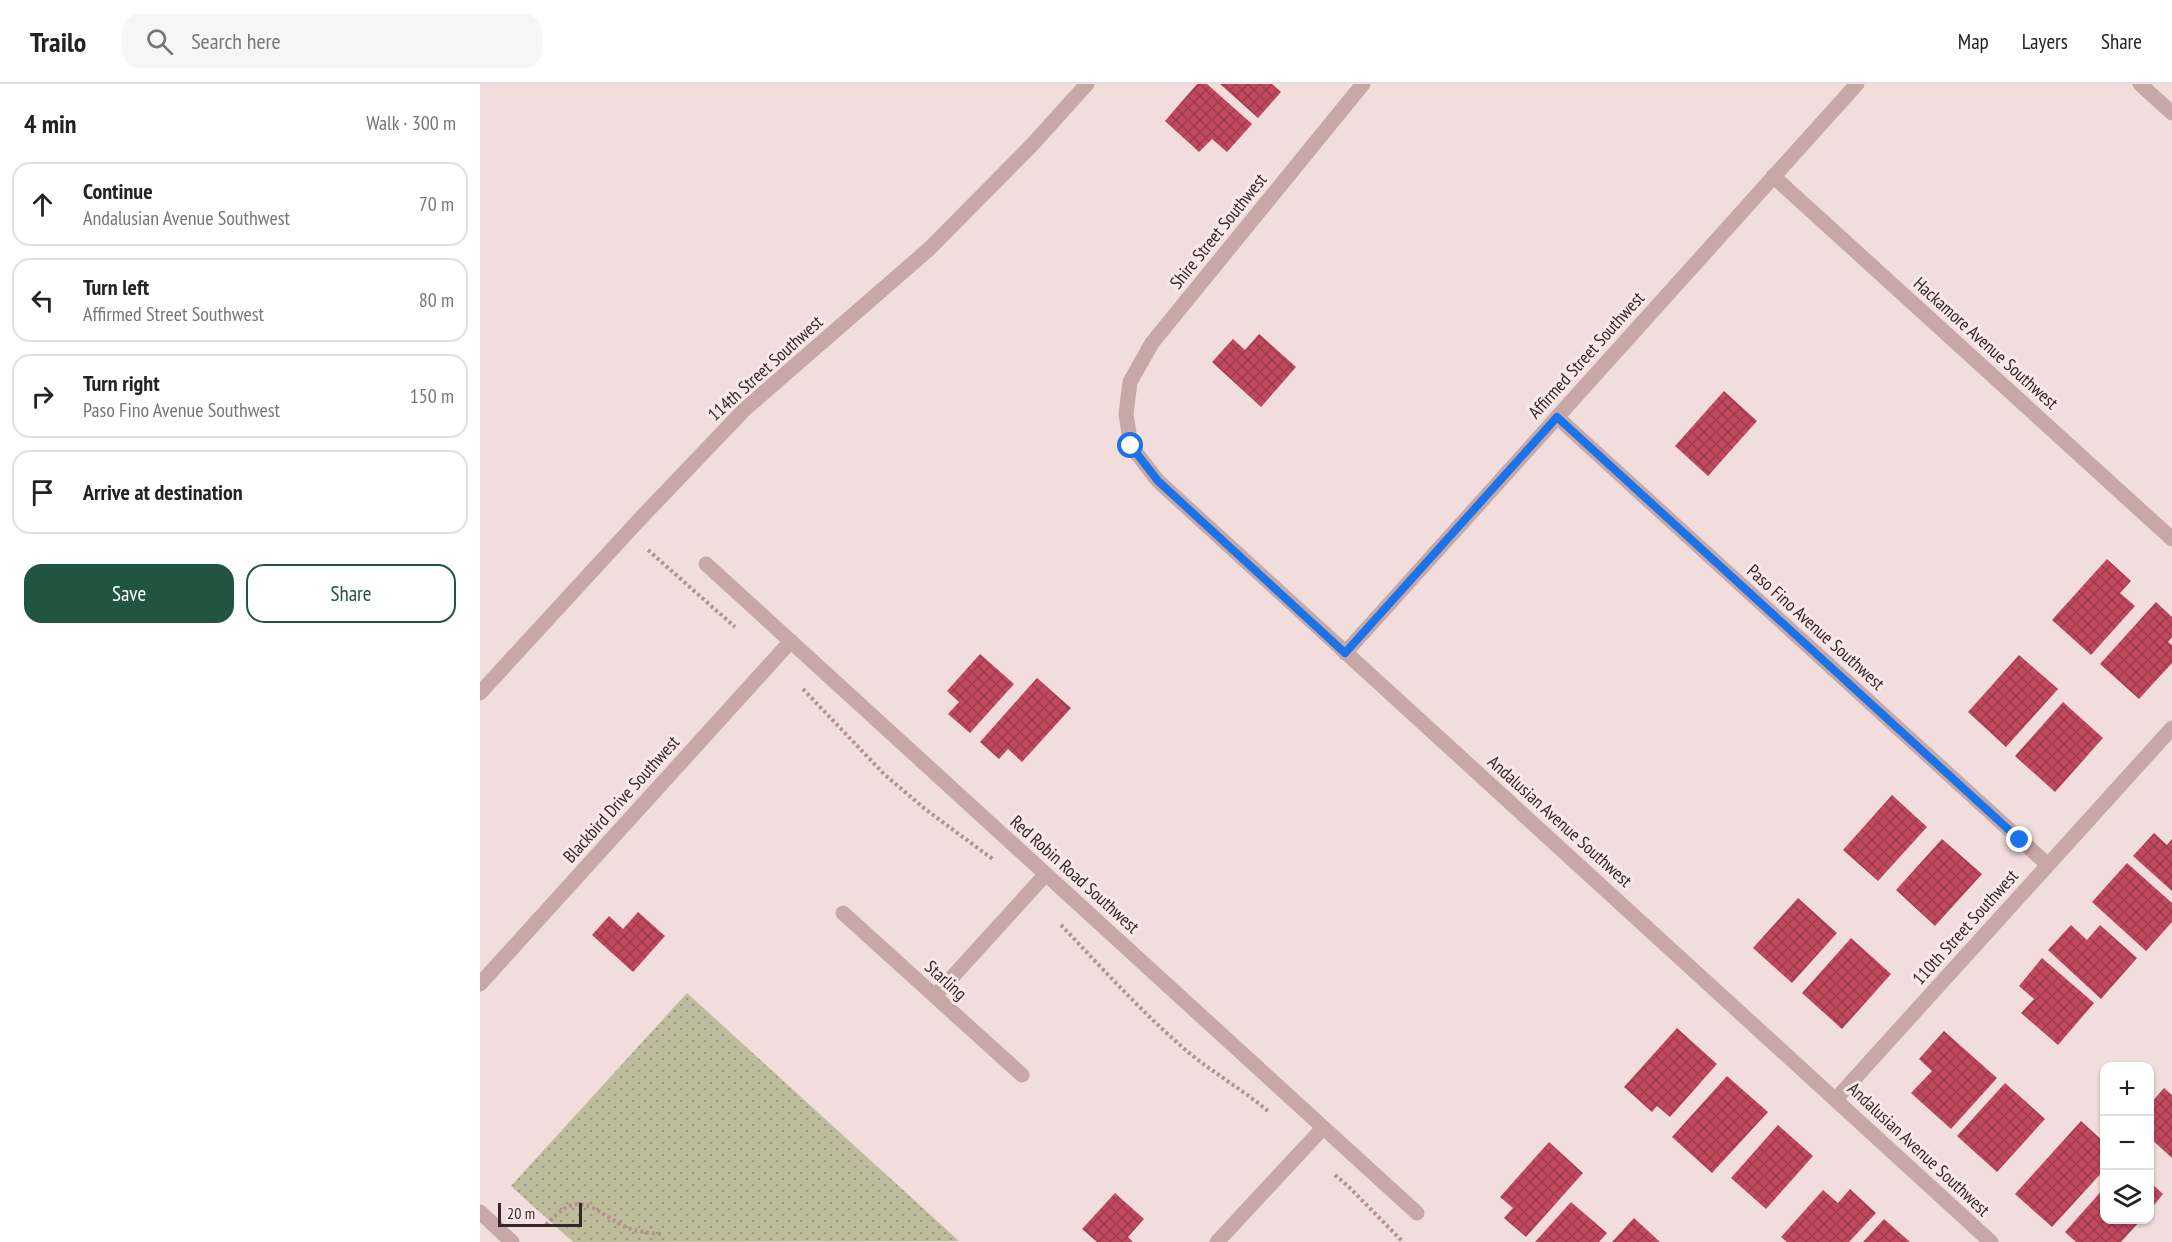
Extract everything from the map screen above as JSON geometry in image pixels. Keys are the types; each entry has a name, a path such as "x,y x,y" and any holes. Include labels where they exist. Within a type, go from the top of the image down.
{"street":[{"name":"114th Street Southwest","path":"480,693 745,409 930,249 1031,146 1087,84"},
{"name":"Shire Street Southwest","path":"1126,414 1130,382 1152,343 1363,84"},
{"name":"Affirmed Street Southwest","path":"1345,653 1857,84"},
{"path":"2140,84 2172,113"},
{"name":"Hackamore Avenue Southwest","path":"1773,176 2172,539"},
{"name":"Andalusian Avenue Southwest","path":"1126,414 1131,446 1158,481 1991,1242"},
{"name":"Paso Fino Avenue Southwest","path":"1557,417 2048,865"},
{"name":"Red Robin Road Southwest","path":"706,564 1417,1213"},
{"name":"Blackbird Drive Southwest","path":"480,984 790,641"},
{"name":"110th Street Southwest","path":"1836,1099 2172,728"},
{"path":"935,996 1046,874"},
{"name":"Starling","path":"843,913 1022,1075"},
{"path":"1217,1242 1323,1128"},
{"path":"480,1212 512,1242"}],"path":[{"path":"648,550 735,627"},
{"path":"803,689 884,774 925,809 994,860"},
{"path":"1061,925 1151,1019 1183,1048 1269,1112"},
{"path":"1335,1175 1402,1242"},
{"path":"546,1225 558,1212 576,1203 585,1203 624,1226 644,1233 663,1234"}],"shaded area":[{"path":"687,993 959,1241 573,1242 511,1186"}],"building":[{"path":"1197,84 1207,84 1252,124 1227,152 1212,139 1199,152 1165,121"},
{"path":"1220,84 1272,84 1281,92 1258,118"},
{"path":"1259,334 1296,367 1261,407 1212,362 1233,339 1245,350"},
{"path":"1724,391 1757,421 1708,476 1675,446"},
{"path":"2107,559 2131,581 2120,593 2135,606 2091,655 2052,620"},
{"path":"2156,602 2172,617 2172,637 2168,642 2172,645 2172,663 2139,699 2100,664"},
{"path":"980,654 1014,684 970,733 948,714 959,702 947,691"},
{"path":"2019,655 2058,689 2006,747 1968,712"},
{"path":"1037,678 1071,708 1022,762 1008,749 999,759 980,742"},
{"path":"2063,702 2103,738 2055,792 2015,756"},
{"path":"1892,795 1927,827 1878,881 1843,850"},
{"path":"2154,833 2167,845 2172,839 2172,891 2133,856"},
{"path":"1942,839 1982,874 1935,926 1896,890"},
{"path":"2127,863 2172,903 2172,922 2146,951 2092,902"},
{"path":"1798,898 1837,933 1792,983 1753,948"},
{"path":"638,912 665,936 633,972 592,935 609,916 623,929"},
{"path":"2071,925 2087,940 2100,925 2137,958 2101,999 2048,950"},
{"path":"1851,938 1891,974 1842,1029 1802,993"},
{"path":"2042,958 2094,1003 2058,1045 2021,1013 2034,999 2019,986"},
{"path":"1677,1028 1717,1064 1670,1117 1657,1106 1652,1112 1624,1087"},
{"path":"1944,1031 1997,1078 1951,1129 1911,1093 1932,1071 1919,1059"},
{"path":"1727,1076 1768,1112 1712,1173 1672,1137"},
{"path":"2005,1083 2045,1119 1997,1172 1957,1136"},
{"path":"2164,1088 2172,1095 2172,1158 2154,1142 2154,1099"},
{"path":"2081,1121 2100,1138 2100,1174 2052,1227 2015,1194"},
{"path":"1778,1125 1813,1156 1766,1209 1731,1178"},
{"path":"1549,1142 1583,1173 1526,1237 1504,1218 1513,1208 1500,1197"},
{"path":"2154,1186 2163,1194 2154,1205"},
{"path":"1850,1189 1876,1213 1849,1242 1787,1242 1781,1237 1823,1190 1838,1203"},
{"path":"1115,1193 1144,1219 1128,1237 1133,1242 1097,1242 1082,1229"},
{"path":"2100,1193 2100,1224 2137,1224 2121,1242 2076,1242 2065,1232"},
{"path":"1571,1202 1607,1233 1599,1242 1535,1242"},
{"path":"1634,1218 1660,1242 1612,1242"},
{"path":"1884,1219 1910,1242 1863,1242"}],"route":[{"path":"1131,446 1158,481 1345,653 1557,417 2020,840"}]}
